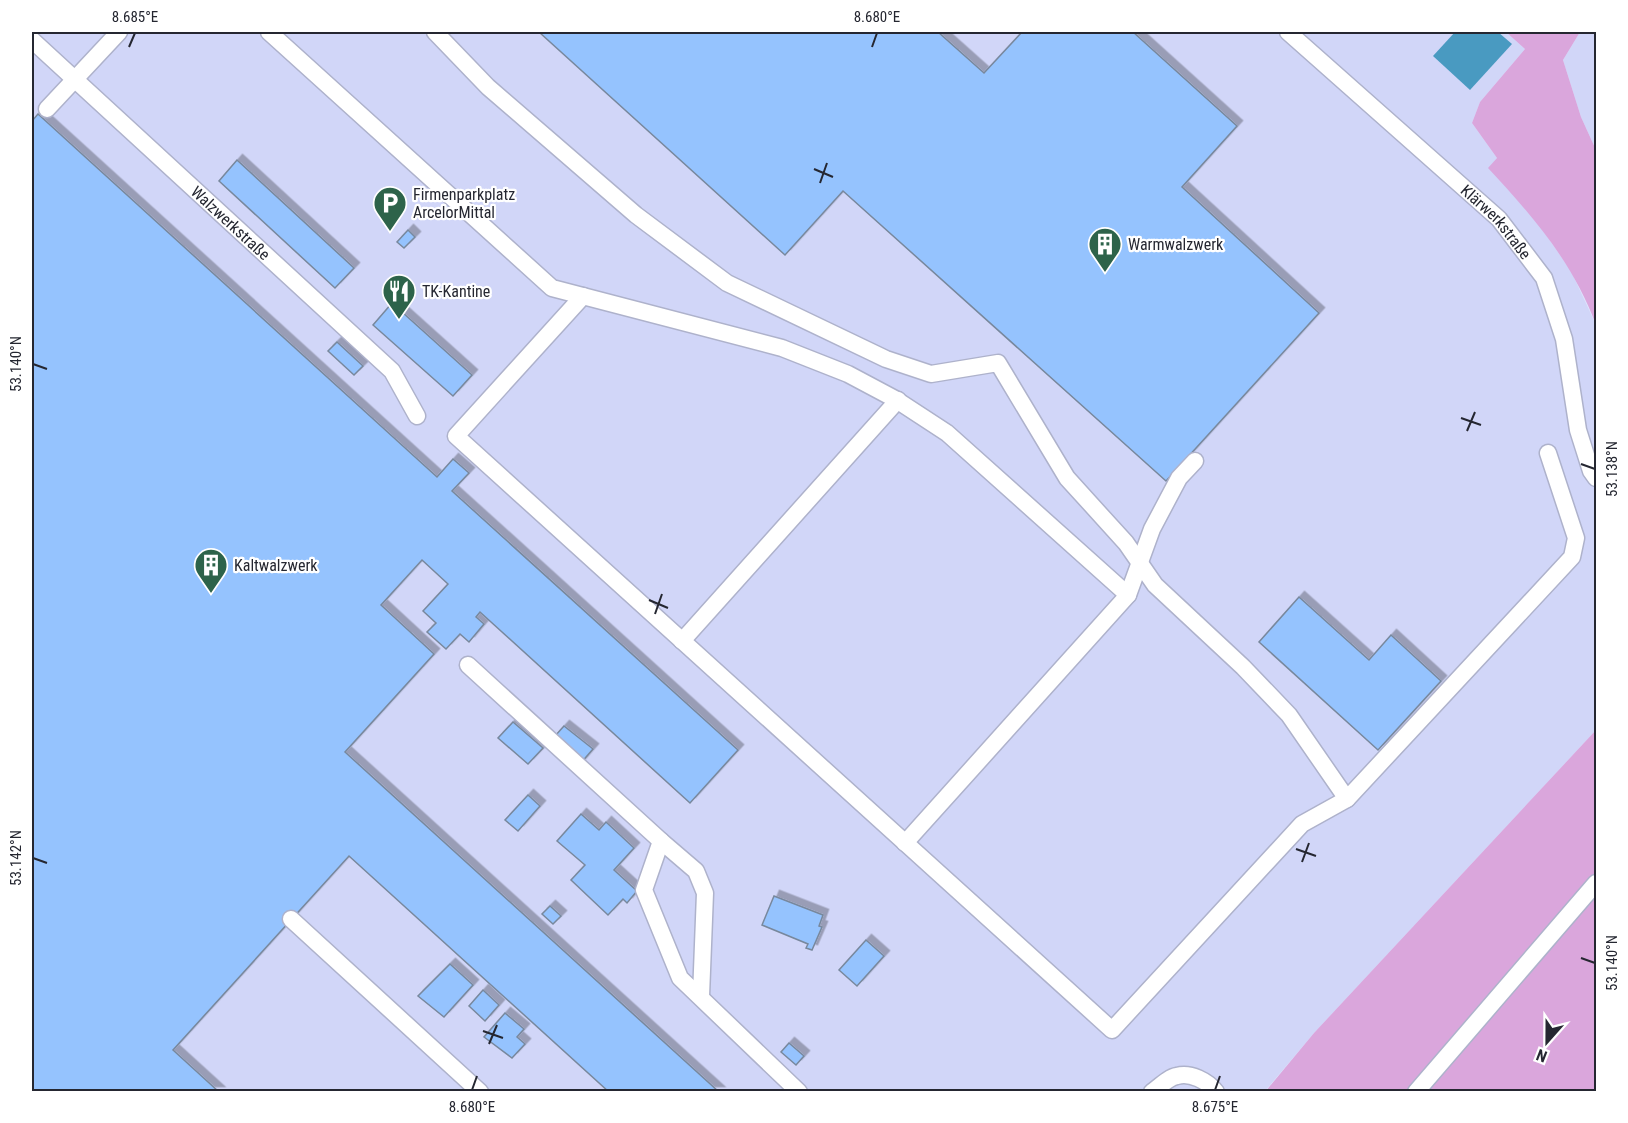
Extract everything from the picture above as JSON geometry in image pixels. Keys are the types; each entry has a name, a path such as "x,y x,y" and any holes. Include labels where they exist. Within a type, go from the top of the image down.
{"street":[{"path":"47,109 119,32"},
{"path":"269,32 552,288 782,348 848,374 898,400 948,434 1128,595"},
{"path":"435,32 488,87 636,215 727,283 885,359 931,374 998,363 1067,478 1126,543 1155,585 1243,667 1289,715 1347,799"},
{"name":"Klärwerkstraße","path":"1288,32 1498,219 1544,278 1564,339 1578,429 1591,471 1596,478"},
{"name":"Walzwerkstraße","path":"32,40 393,371 417,416"},
{"path":"583,296 456,436 1112,1030 1302,824 1347,799 1572,556 1576,537 1548,453"},
{"path":"682,641 898,400"},
{"path":"905,843 1128,595 1152,529 1174,489 1195,461"},
{"path":"468,665 696,872 705,893 701,996"},
{"path":"661,840 644,890 680,978 799,1092"},
{"path":"1416,1092 1596,883"},
{"path":"291,920 480,1092"},
{"path":"1152,1092 1177,1076 1196,1077 1210,1084 1216,1092"}],"shaded area":[{"path":"32,32 1506,32 1525,49 1480,102 1472,123 1497,158 1489,168 1535,219 1571,271 1596,325 1596,730 1314,1033 1265,1091 32,1091"},
{"path":"1506,32 1580,32 1563,60 1581,117 1596,150 1596,325 1564,261 1536,222 1488,168 1497,158 1472,123 1480,102 1525,49"},
{"path":"1580,32 1596,32 1596,150 1581,117 1563,60"},
{"path":"1596,730 1596,1091 1265,1092 1314,1033"}],"water":[{"path":"1455,32 1498,32 1512,44 1470,90 1433,56"}],"building":[{"name":"Warmwalzwerk","path":"539,32 938,32 984,73 1022,32 1133,32 1237,126 1182,187 1319,313 1166,481 843,191 785,255"},
{"name":"Kaltwalzwerk","path":"38,114 437,477 453,459 469,473 452,491 738,750 690,803 480,612 476,617 484,624 469,642 460,634 446,649 427,632 436,623 423,611 448,584 422,560 381,605 434,654 345,752 719,1092 609,1092 349,856 173,1050 219,1092 32,1092 32,121"},
{"path":"237,160 354,268 335,288 219,181"},
{"path":"408,230 415,237 404,248 397,242"},
{"path":"392,303 472,375 453,396 373,325"},
{"path":"337,342 363,366 354,375 328,351"},
{"path":"1299,597 1369,660 1391,635 1441,681 1378,750 1259,642"},
{"path":"513,722 543,748 528,764 498,738"},
{"path":"564,726 593,749 580,764 555,736"},
{"path":"528,795 540,806 518,831 505,820"},
{"path":"581,814 599,830 606,822 634,848 614,870 637,891 627,903 623,899 608,915 571,880 585,865 557,841"},
{"path":"774,896 823,915 819,926 822,927 812,950 806,948 808,944 762,925"},
{"path":"550,906 561,916 553,924 542,914"},
{"path":"866,940 884,956 857,986 839,970"},
{"path":"450,964 473,985 444,1017 418,996"},
{"path":"483,990 499,1005 485,1021 469,1006"},
{"path":"505,1013 524,1029 517,1037 525,1044 512,1058 484,1037"},
{"path":"789,1043 804,1056 796,1065 781,1052"}],"place":[{"name":"Firmenparkplatz ArcelorMittal","path":"390,232"},
{"name":"Warmwalzwerk","path":"1105,273"},
{"name":"TK-Kantine","path":"399,320"},
{"name":"Kaltwalzwerk","path":"211,594"}]}
